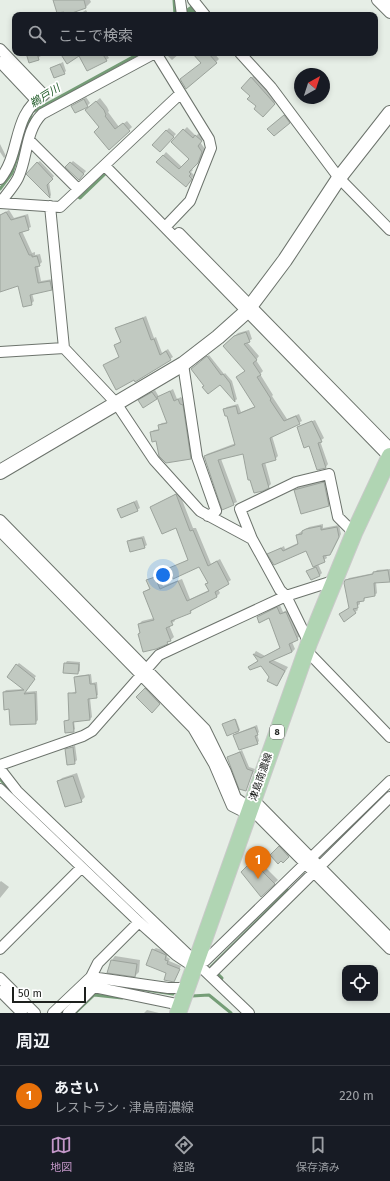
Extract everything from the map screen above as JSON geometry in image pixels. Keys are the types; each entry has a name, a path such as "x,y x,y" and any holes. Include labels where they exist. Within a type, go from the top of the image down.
{"main road":[{"name":"津島南濃線","path":"180,1009 186,988 307,646 354,532 390,455"}],"street":[{"path":"180,0 182,12"},
{"path":"193,0 203,12"},
{"path":"378,0 390,13"},
{"path":"0,50 44,95 36,100 27,109 21,121 6,171 0,178"},
{"path":"0,203 18,178 26,155 32,127 42,114 150,56"},
{"path":"158,56 209,139 211,148 190,201 169,223"},
{"path":"243,56 271,87 339,178 390,230"},
{"path":"0,62 36,100"},
{"path":"0,203 60,207 180,94"},
{"path":"0,472 183,364 218,337 249,309 285,260 339,178 390,113"},
{"path":"29,140 78,190"},
{"path":"107,164 169,223 249,309"},
{"path":"107,164 390,455"},
{"path":"50,206 64,348 116,403 154,460 200,511 252,539"},
{"path":"0,352 64,348"},
{"path":"183,364 197,457 216,511 208,516"},
{"path":"354,532 338,517 329,474 296,482 240,509 252,539 280,590 286,596 307,646 390,737"},
{"path":"0,520 143,672"},
{"path":"0,532 143,672 205,729 226,772 236,798 251,807 390,938"},
{"path":"0,765 83,736 92,731 159,655 286,596 333,581"},
{"path":"0,769 17,791 195,964 210,975 250,1013"},
{"path":"0,789 139,922 176,955 195,964 205,961 390,781"},
{"path":"210,975 390,797"},
{"path":"0,949 81,868"},
{"path":"317,869 390,949"},
{"path":"53,1013 91,977 98,963 139,922"},
{"path":"91,977 168,988 186,988"},
{"path":"1,985 22,1013"},
{"path":"1,985 35,1013"},
{"path":"68,1013 94,988 180,1009"}],"water":[{"path":"192,5 196,12 187,12 186,9"}],"building":[{"path":"53,0 84,0 86,8 75,12 57,12"},
{"path":"27,56 38,56 39,60 29,63"},
{"path":"62,56 79,56 67,64"},
{"path":"79,56 104,56 107,61 87,71"},
{"path":"195,56 211,56 217,63 186,89 180,79 201,63"},
{"path":"60,64 65,74 54,78 50,68"},
{"path":"251,77 275,104 263,117 254,109 256,106 247,99 250,96 241,88"},
{"path":"84,99 88,107 75,113 71,106"},
{"path":"96,101 104,110 105,116 115,129 123,123 130,131 109,150 94,132 99,127 85,110"},
{"path":"284,115 290,123 274,136 267,129"},
{"path":"183,129 193,138 195,135 202,141 198,146 202,152 198,163 189,172 191,174 189,176 192,179 186,187 156,162 163,155 179,169 189,159 171,142"},
{"path":"166,130 174,137 160,152 152,145"},
{"path":"37,162 53,179 47,185 50,198 26,174"},
{"path":"70,162 84,174 79,180 65,167"},
{"path":"6,212 11,220 25,216 29,230 19,233 29,255 32,255 32,257 37,256 40,266 35,267 38,283 50,281 52,290 30,295 32,305 23,307 18,286 0,292 0,215"},
{"path":"143,318 151,340 154,339 160,355 166,351 171,360 135,382 134,380 116,390 103,365 119,357 114,345 121,342 115,328"},
{"path":"246,332 250,342 244,344 257,360 253,363 261,375 257,377 271,399 270,400 284,421 296,416 300,424 270,438 276,460 262,464 269,488 263,491 254,493 250,480 248,480 243,454 218,460 234,505 222,510 204,456 235,445 227,416 225,416 223,409 236,406 238,414 255,407 236,377 245,371 223,346 234,336"},
{"path":"207,356 221,375 223,374 230,383 235,402 220,385 208,394 191,369"},
{"path":"170,391 174,401 178,399 180,404 183,405 191,459 166,463 159,456 156,441 152,442 150,432 159,430 158,425 167,423 157,397"},
{"path":"152,392 157,399 143,408 138,400"},
{"path":"312,421 322,442 318,443 326,468 317,470 309,446 304,448 297,427"},
{"path":"324,482 329,506 301,514 294,490"},
{"path":"176,494 190,531 193,530 208,566 217,561 229,584 215,592 217,597 190,611 191,613 171,621 173,625 166,628 171,641 167,642 168,644 143,652 138,634 140,633 138,624 154,620 143,592 150,589 146,580 155,577 160,589 178,581 187,601 209,591 205,584 208,583 199,567 173,579 170,571 169,568 188,560 176,528 162,534 150,507"},
{"path":"134,502 138,511 121,518 117,509"},
{"path":"321,526 321,530 337,527 339,537 330,555 323,556 325,562 313,567 306,551 274,565 267,554 281,548 283,551 298,544 296,535 302,534 302,531 306,529"},
{"path":"142,538 145,548 130,552 127,541"},
{"path":"316,567 320,576 311,580 306,571"},
{"path":"388,570 390,582 374,583 375,596 364,598 364,601 357,602 358,608 353,609 356,613 344,622 339,614 349,608 344,583 345,580 373,574 373,572"},
{"path":"277,607 280,614 286,612 298,640 289,644 292,652 269,662 285,671 277,686 267,681 269,677 261,666 250,670 248,667 258,661 253,654 261,658 280,648 269,618 259,623 257,617"},
{"path":"64,663 79,664 78,674 63,673"},
{"path":"16,664 35,679 24,694 35,693 36,724 10,725 9,709 4,710 3,692 24,690 7,677"},
{"path":"89,675 90,684 95,684 97,698 88,699 90,720 73,722 74,732 65,733 64,721 69,720 68,693 76,693 74,677"},
{"path":"145,688 160,704 152,713 136,697"},
{"path":"235,719 239,731 227,736 222,724"},
{"path":"255,727 258,735 255,736 258,744 239,750 233,735"},
{"path":"73,747 75,764 67,765 65,749"},
{"path":"240,752 247,769 253,771 246,791 239,789 227,757"},
{"path":"73,776 82,802 65,807 57,781"},
{"path":"279,846 289,857 283,863 281,861 278,864 270,855"},
{"path":"249,864 253,868 256,865 275,884 261,897 241,872"},
{"path":"152,949 166,955 165,960 168,961 167,964 180,969 174,982 164,980 166,973 146,965"},
{"path":"111,960 137,964 135,977 107,973"}],"waterway":[{"name":"鵜戸川","path":"174,0 175,12"},
{"name":"鵜戸川","path":"0,189 12,173 32,112 135,56"},
{"path":"77,196 80,198 105,174"},
{"path":"0,779 13,794"},
{"path":"211,967 288,890"},
{"path":"218,974 222,978 221,980"},
{"path":"133,988 173,994"},
{"path":"75,1013 94,995 122,998"},
{"path":"192,996 209,995 231,1013"}],"place":[{"name":"あさい","path":"258,879"}]}
